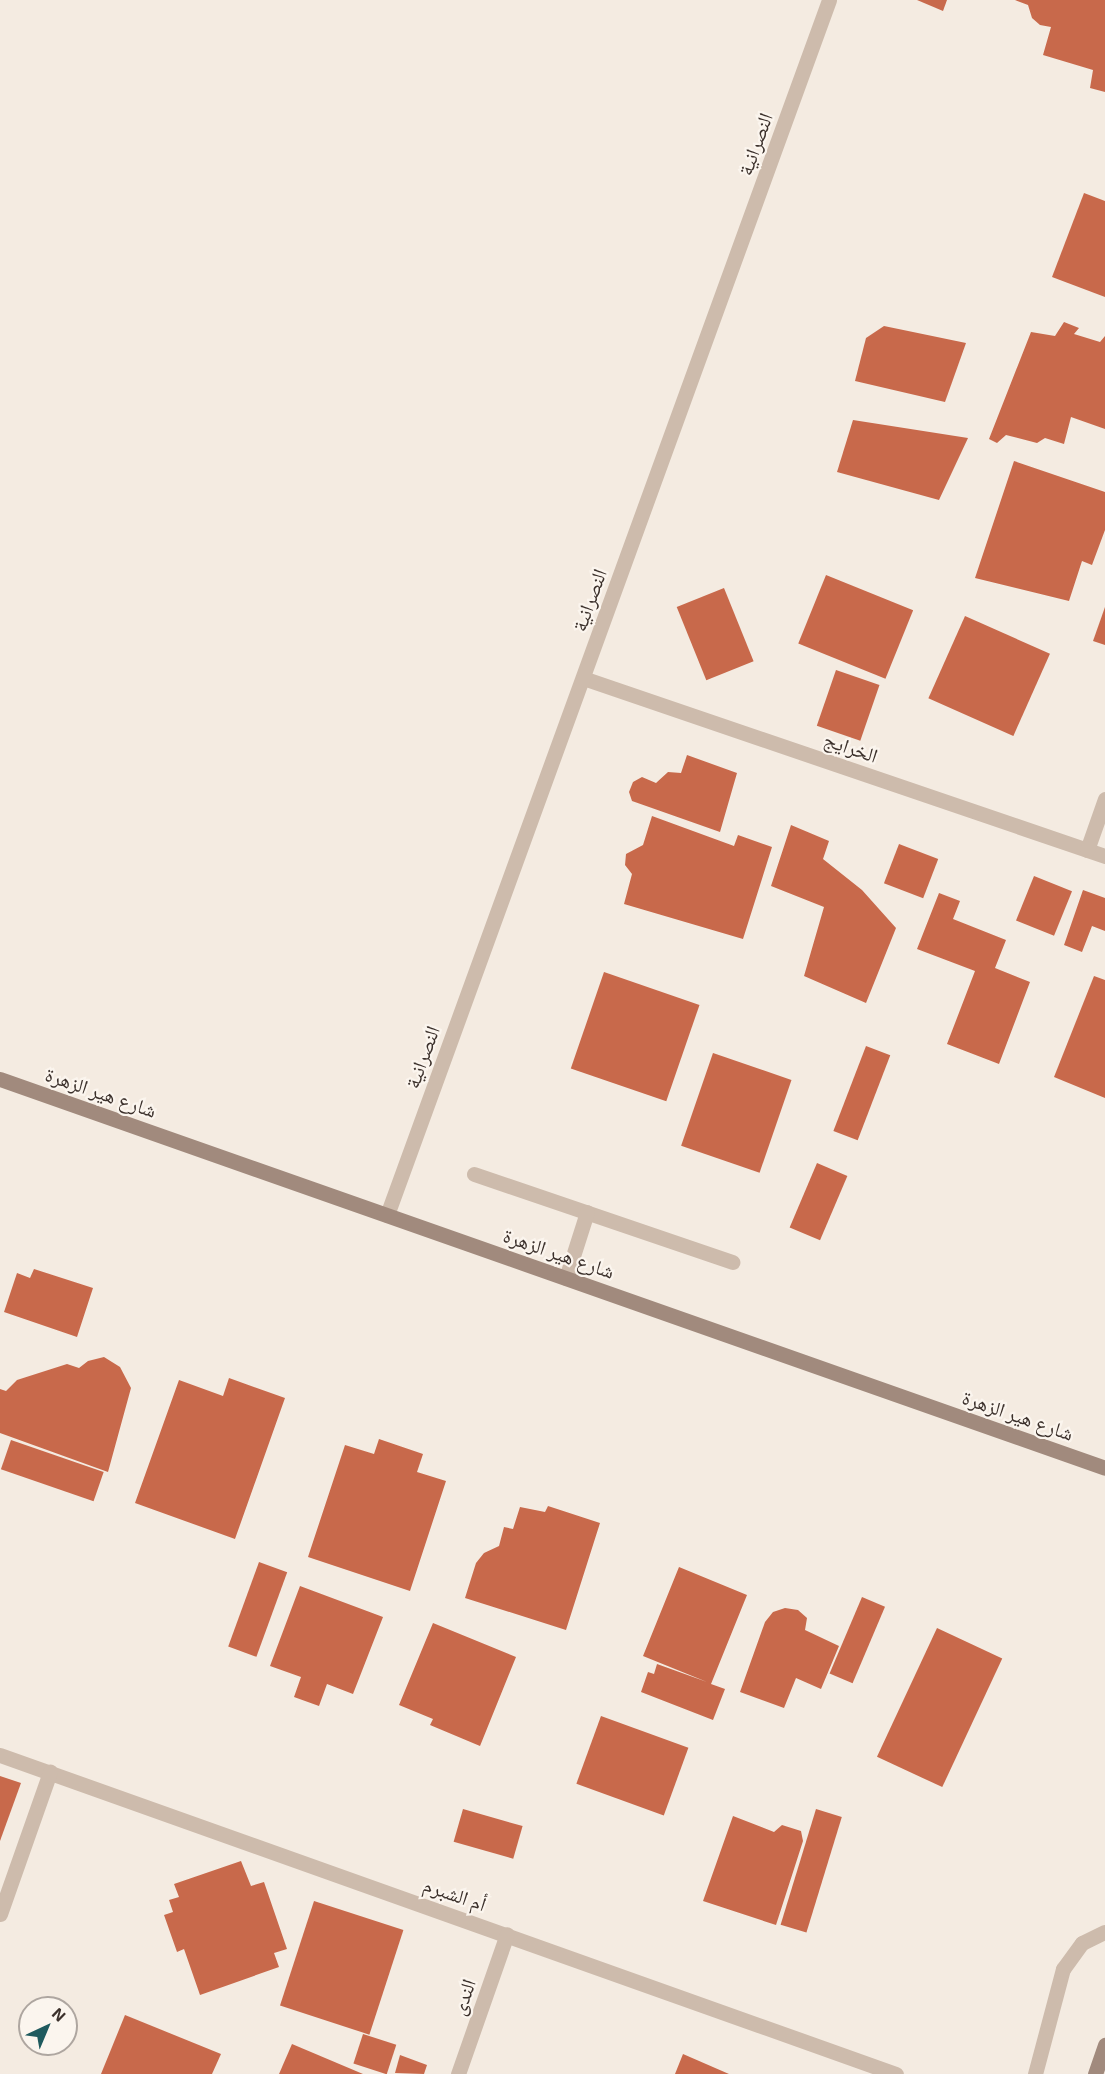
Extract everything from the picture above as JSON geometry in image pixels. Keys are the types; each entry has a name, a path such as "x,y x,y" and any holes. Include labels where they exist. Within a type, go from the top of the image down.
{"street":[{"name":"النصرانية","path":"387,1215 830,0"},
{"name":"الخرايج","path":"583,678 1105,856"},
{"path":"1087,850 1105,799"},
{"name":"شارع هير الزهرة","path":"0,1079 1105,1468"},
{"path":"474,1174 732,1262"},
{"path":"566,1278 586,1212"},
{"name":"أم الشبرم","path":"0,1755 896,2074"},
{"path":"0,1914 50,1772"},
{"path":"1035,2074 1063,1969 1082,1943 1105,1932"},
{"name":"الندى","path":"458,2074 507,1934"},
{"path":"1095,2074 1105,2045"}],"building":[{"path":"917,0 947,0 943,11"},
{"path":"1015,0 1105,0 1105,92 1090,88 1093,70 1043,55 1051,27 1040,25 1032,18 1028,5"},
{"path":"1084,193 1105,201 1105,297 1052,277"},
{"path":"1064,322 1079,328 1074,334 1100,342 1105,336 1105,429 1071,417 1064,444 1045,438 1037,443 1006,435 997,443 989,439 1031,332 1055,336"},
{"path":"884,326 966,343 945,402 855,381 866,338"},
{"path":"853,420 968,438 939,500 837,472"},
{"path":"1014,461 1105,492 1105,530 1092,565 1082,561 1069,601 975,578"},
{"path":"826,575 913,610 885,679 798,644"},
{"path":"724,588 754,661 706,680 677,607"},
{"path":"1105,607 1105,645 1093,641"},
{"path":"965,616 1050,654 1013,736 928,698"},
{"path":"836,670 879,685 860,741 817,726"},
{"path":"687,755 737,773 720,832 632,801 629,792 633,782 642,777 656,783 668,772 681,773"},
{"path":"652,816 734,846 738,835 772,847 743,939 624,904 632,874 625,865 626,854 643,845"},
{"path":"791,825 829,841 823,859 862,890 896,928 866,1003 804,976 824,907 771,886"},
{"path":"899,844 938,859 923,898 884,883"},
{"path":"1034,876 1072,891 1054,936 1016,921"},
{"path":"1083,890 1105,898 1105,931 1092,926 1082,952 1064,945"},
{"path":"939,893 960,901 953,919 1006,940 995,968 1030,982 999,1064 947,1044 975,971 917,949"},
{"path":"604,972 699,1005 666,1101 571,1068"},
{"path":"1094,976 1105,980 1105,1098 1054,1077"},
{"path":"866,1046 890,1055 858,1140 833,1131"},
{"path":"713,1053 791,1080 760,1173 681,1146"},
{"path":"817,1163 847,1176 820,1240 790,1227"},
{"path":"34,1269 93,1288 77,1337 4,1312 17,1273 30,1278"},
{"path":"104,1357 120,1367 131,1388 108,1472 0,1433 0,1389 6,1391 17,1380 67,1364 79,1368 88,1361"},
{"path":"229,1378 285,1398 235,1539 135,1503 179,1380 223,1396"},
{"path":"379,1439 423,1454 417,1472 446,1481 410,1591 308,1557 345,1445 374,1454"},
{"path":"11,1440 104,1472 94,1501 1,1469"},
{"path":"548,1506 600,1523 566,1630 465,1598 476,1563 484,1553 499,1546 504,1527 513,1529 520,1507 545,1512"},
{"path":"259,1562 287,1572 256,1657 228,1647"},
{"path":"679,1567 747,1595 711,1684 725,1689 713,1720 641,1692 648,1672 654,1674 657,1664 707,1682 643,1656"},
{"path":"300,1586 383,1617 353,1694 327,1684 319,1706 294,1697 301,1677 270,1666"},
{"path":"862,1597 885,1607 853,1683 830,1673"},
{"path":"785,1608 798,1610 807,1618 805,1630 839,1646 821,1689 796,1678 784,1708 740,1692 765,1622 773,1612"},
{"path":"433,1623 516,1657 480,1746 430,1725 433,1719 399,1705"},
{"path":"937,1628 1002,1658 942,1787 877,1757"},
{"path":"601,1716 688,1748 664,1815 576,1784"},
{"path":"0,1776 21,1783 0,1841"},
{"path":"463,1809 523,1826 513,1859 454,1842"},
{"path":"816,1809 842,1817 806,1933 781,1925"},
{"path":"733,1816 774,1832 782,1825 801,1831 803,1841 776,1925 703,1901"},
{"path":"241,1861 251,1886 264,1882 287,1949 274,1953 279,1967 200,1995 184,1949 177,1952 164,1915 173,1912 169,1900 179,1897 174,1884"},
{"path":"314,1901 403,1930 369,2035 280,2006"},
{"path":"125,2015 221,2054 212,2074 101,2074"},
{"path":"363,2034 396,2045 387,2074 353,2063"},
{"path":"292,2044 363,2074 279,2074"},
{"path":"683,2054 729,2074 675,2074"},
{"path":"400,2055 427,2065 424,2074 395,2073"}]}
